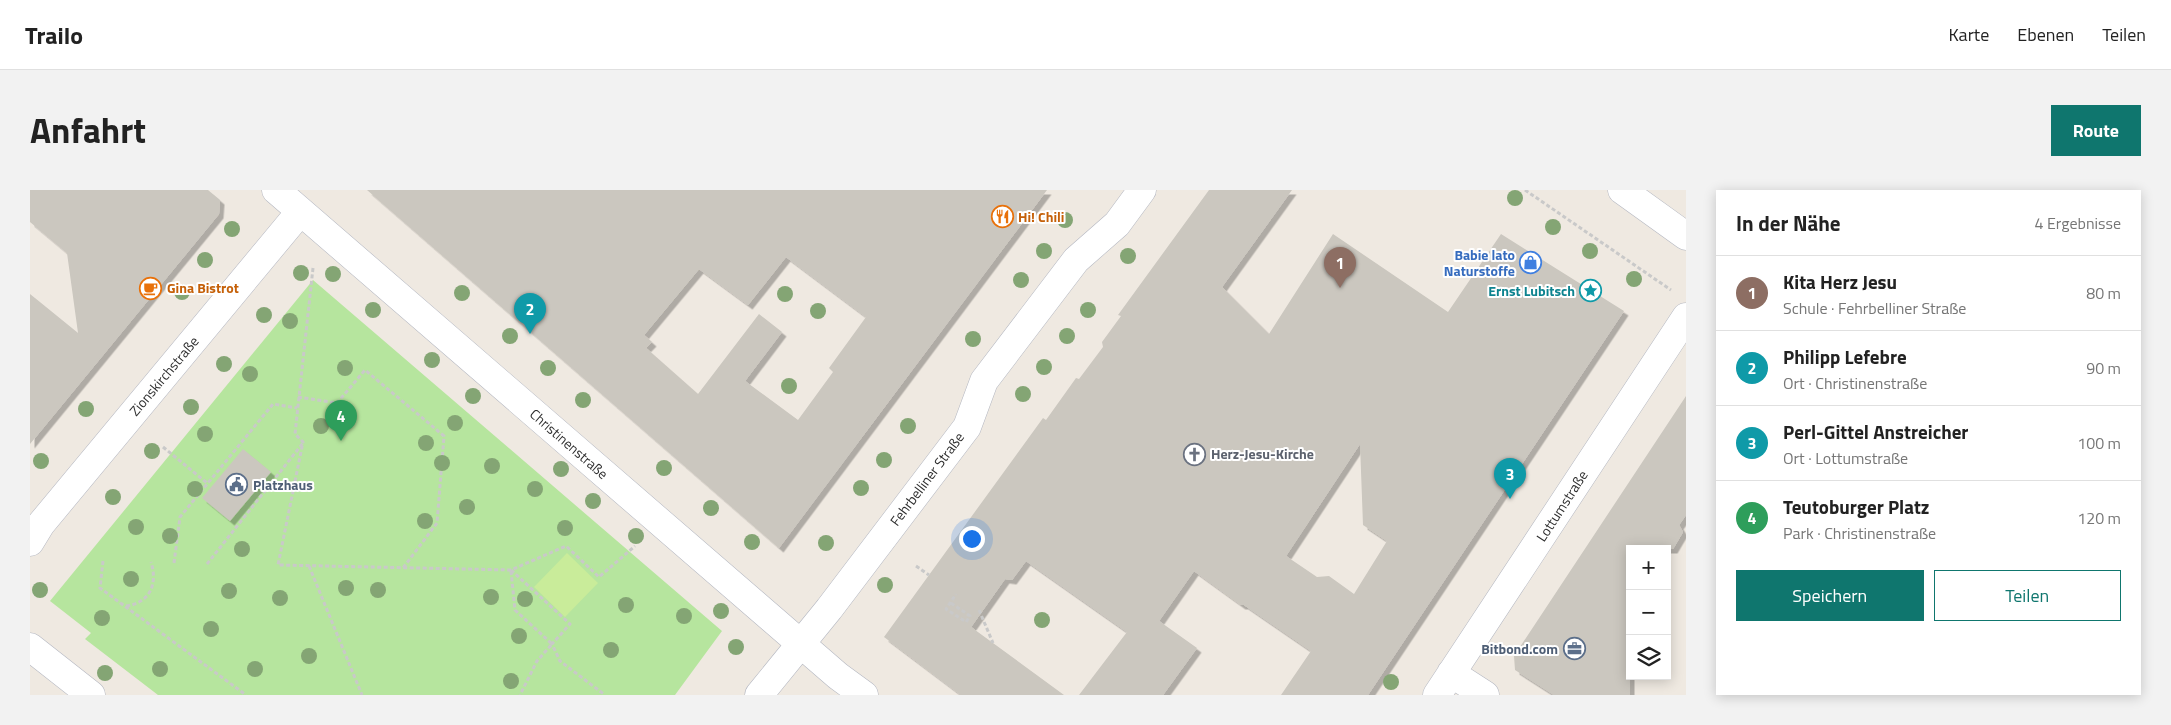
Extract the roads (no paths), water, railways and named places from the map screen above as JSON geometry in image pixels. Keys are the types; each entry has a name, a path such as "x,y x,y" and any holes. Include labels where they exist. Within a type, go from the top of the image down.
{"street":[{"name":"Christinenstraße","path":"276,190 801,644 864,695"},
{"name":"Fehrbelliner Straße","path":"759,695 801,644 967,427 984,381 1076,260 1117,224 1142,190"},
{"path":"1622,190 1686,236"},
{"name":"Zionskirchstraße","path":"30,542 41,524 300,212"},
{"name":"Lottumstraße","path":"1444,684 1686,317"},
{"path":"30,647 91,695"},
{"path":"1444,684 1485,695"}],"place":[{"name":"Hi! Chili","path":"1002,217"},
{"name":"Babie lato Naturstoffe","path":"1531,263"},
{"name":"Gina Bistrot","path":"151,288"},
{"name":"Kita Herz Jesu","path":"1340,288"},
{"name":"Ernst Lubitsch","path":"1591,291"},
{"name":"Philipp Lefebre","path":"530,334"},
{"name":"Teutoburger Platz","path":"341,441"},
{"name":"Herz-Jesu-Kirche","path":"1195,454"},
{"name":"Platzhaus","path":"237,485"},
{"name":"Perl-Gittel Anstreicher","path":"1510,499"},
{"name":"Bitbond.com","path":"1574,649"}]}
